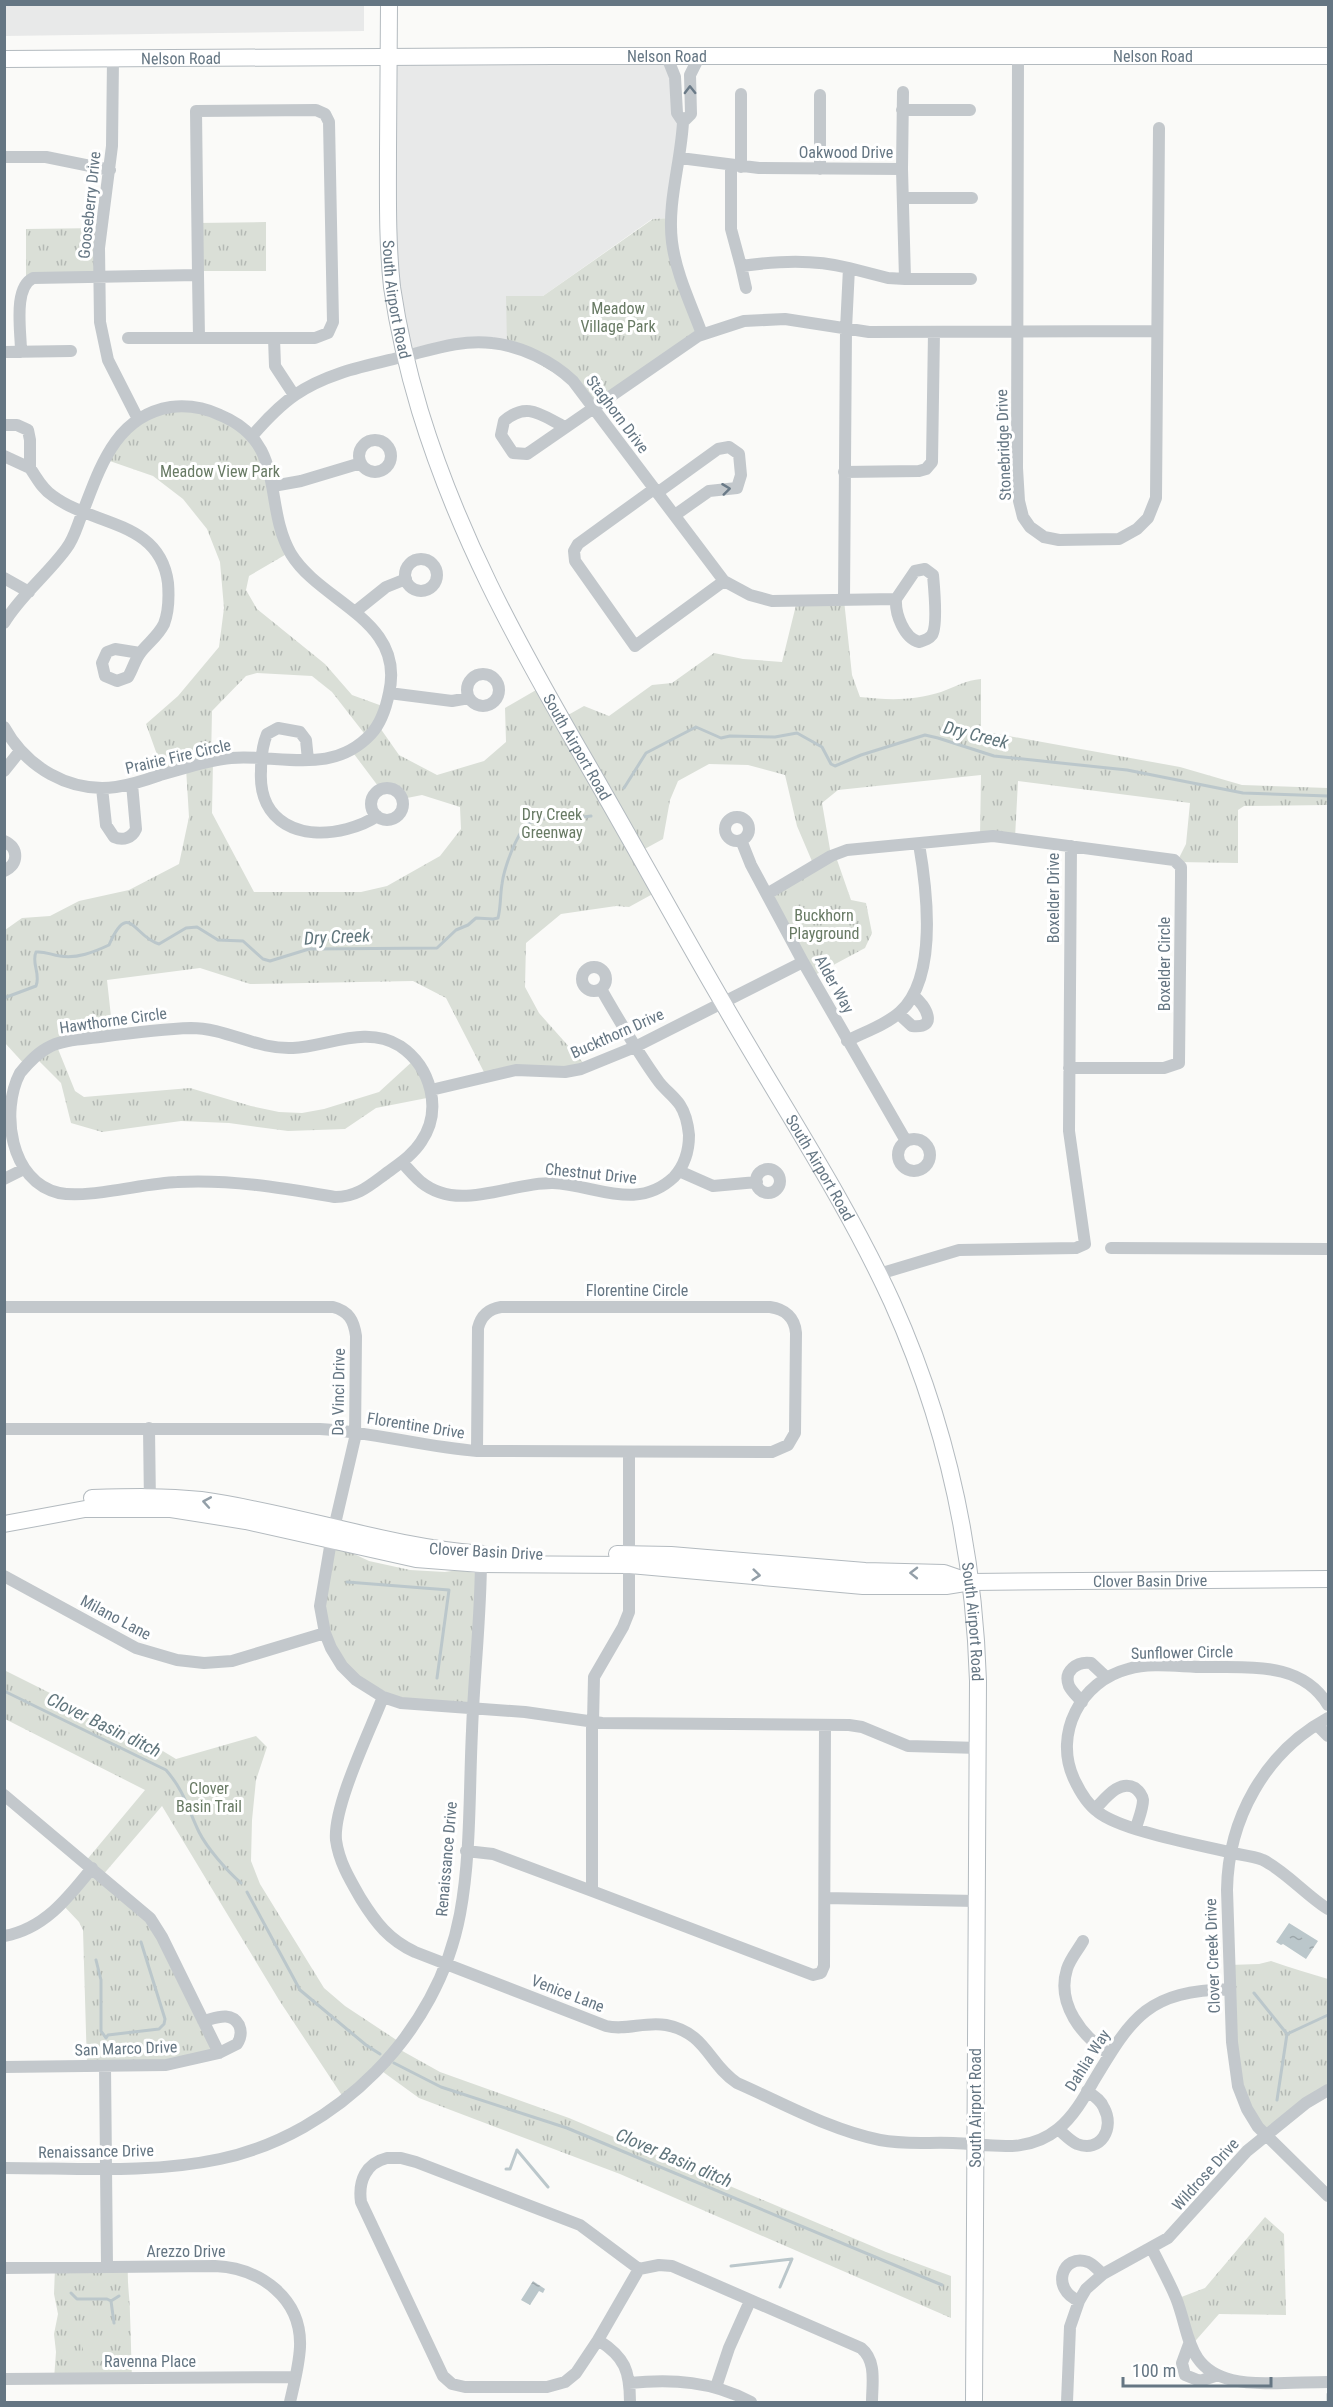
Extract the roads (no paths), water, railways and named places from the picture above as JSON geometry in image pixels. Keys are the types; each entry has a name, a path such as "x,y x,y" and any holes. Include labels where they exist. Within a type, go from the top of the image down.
{"main road":[{"name":"South Airport Road","path":"389,4 389,251 392,287 419,408 436,459 472,550 508,623 722,1001 810,1148 879,1274 904,1330 944,1445 958,1501 971,1582 977,1646 979,1748 974,2146 974,2403"},
{"name":"Nelson Road","path":"4,59 389,56 1329,56"},
{"name":"Clover Basin Drive","path":"4,1514 30,1507 89,1498 150,1503 171,1509 332,1534 416,1559 630,1559 863,1586 908,1587 971,1582 1329,1579"},
{"name":"Clover Basin Drive","path":"4,1524 85,1509 150,1503"}],"street":[{"name":"Stonebridge Drive","path":"1018,55 1017,468 1019,501 1023,516 1030,526 1044,537 1059,540 1119,539 1137,530 1148,518 1156,498 1159,128"},
{"path":"667,57 675,77 677,112 683,122 672,208 672,241 678,270 702,334"},
{"path":"683,122 691,114 690,75 699,57"},
{"name":"Gooseberry Drive","path":"113,59 110,170 100,234 100,322 104,347 112,370 138,418"},
{"path":"902,169 903,92"},
{"path":"741,94 731,229 746,288"},
{"path":"820,95 820,169"},
{"path":"128,338 199,338 274,338 319,338 328,333 332,326 329,129 328,120 323,113 310,110 196,111 199,338"},
{"path":"902,110 970,110"},
{"path":"4,157 46,157 110,170"},
{"name":"Oakwood Drive","path":"680,158 736,166 902,169 904,279"},
{"path":"903,198 972,198"},
{"path":"741,266 779,261 811,261 888,278 971,279"},
{"path":"844,600 846,329 849,268"},
{"path":"21,352 21,294 26,282 33,278 198,275"},
{"path":"565,427 531,410 520,410 504,421 501,435 512,452 523,455 565,427 702,334 737,322 785,319 869,332 1157,331"},
{"path":"844,472 919,471 926,469 932,462 934,332"},
{"path":"274,338 275,366 294,395"},
{"name":"Staghorn Drive","path":"252,436 294,395 335,374 465,343 484,342 507,345 531,354 561,371 573,381 724,581 750,595 772,601 896,599"},
{"path":"4,352 71,351"},
{"name":"Prairie Fire Circle","path":"4,623 66,549 111,447 122,432 138,418 169,407 199,408 225,417 252,436 264,454 273,486 281,531 290,552 309,576 356,612 374,630 384,647 390,670 389,693 380,721 371,734 359,744 334,758 219,760 132,784 102,788 82,786 56,777 35,765 20,751 4,727"},
{"path":"4,425 17,425 28,430 30,468"},
{"path":"675,514 709,491 737,488 741,475 739,454 730,448 718,449 578,544 574,551 575,561 635,646 724,581"},
{"path":"4,456 30,468 46,491 83,512 139,534 154,550 164,566 169,594 167,616 156,637 140,653"},
{"path":"273,486 301,482 361,463"},
{"path":"922,569 932,573 935,629 930,637 920,642 910,637 899,617 896,599 915,571 922,569"},
{"path":"4,578 29,592"},
{"path":"356,612 386,587 406,579"},
{"path":"389,693 452,701 469,698"},
{"path":"308,760 303,735 296,729 283,728 268,732 261,758 261,791 264,800 275,815 294,828 326,834 364,824 377,816"},
{"path":"4,771 20,751"},
{"path":"102,788 106,828 114,837 124,839 132,834 136,827 132,784"},
{"name":"Boxelder Drive","path":"767,894 831,856 847,850 986,836 1071,846 1070,1140 1085,1244 1078,1248 959,1250 879,1274"},
{"name":"Alder Way","path":"741,840 751,865 803,962 906,1141"},
{"path":"4,841 12,845 16,855 13,865 4,871"},
{"path":"848,1041 899,1014 914,996 922,978 926,961 924,878 919,844"},
{"name":"Boxelder Circle","path":"1069,1068 1168,1068 1178,1064 1180,1058 1180,867 1170,858 1071,846"},
{"name":"Buckthorn Drive","path":"431,1090 516,1070 576,1071 635,1047 803,962"},
{"path":"601,989 635,1047 661,1085 679,1104 687,1120 688,1150 679,1171 713,1186 757,1182"},
{"path":"899,1014 912,1026 920,1026 925,1022 928,1017 927,1011 914,996"},
{"name":"Hawthorne Circle","path":"191,1028 205,1029 284,1048 359,1037 377,1037 395,1044 415,1059 431,1090 432,1112 428,1131 416,1150 402,1162 361,1191 340,1197 256,1184 203,1181 169,1182 69,1194 45,1188 22,1170 9,1133 7,1112 12,1088 20,1073 36,1056 52,1046 72,1040 191,1028"},
{"name":"Chestnut Drive","path":"402,1162 429,1188 454,1196 551,1183 626,1195 643,1195 661,1188 679,1171"},
{"path":"4,1179 22,1170"},
{"path":"1111,1248 1329,1249"},
{"name":"Da Vinci Drive","path":"4,1307 339,1308 352,1319 356,1332 355,1432 320,1597 325,1633 334,1654 347,1672 383,1697 409,1704 548,1714 618,1724 856,1726 908,1746 979,1748"},
{"name":"Florentine Circle","path":"477,1451 478,1326 486,1313 501,1307 770,1307 782,1310 793,1319 796,1333 796,1428 792,1440 784,1447"},
{"path":"149,1428 150,1503"},
{"name":"Florentine Drive","path":"4,1429 305,1429 355,1432 439,1448 477,1451 768,1452 784,1447"},
{"path":"592,1891 594,1677 623,1628 629,1612 629,1452"},
{"name":"Renaissance Drive","path":"4,2168 175,2166 232,2156 282,2137 325,2114 373,2075 400,2043 428,2001 445,1963 460,1916 466,1851 481,1559"},
{"name":"Milano Lane","path":"4,1576 136,1648 177,1660 215,1663 239,1659 325,1633"},
{"path":"1082,1702 1069,1685 1068,1674 1072,1667 1082,1663 1091,1663 1107,1677"},
{"name":"Sunflower Circle","path":"1329,1705 1305,1681 1273,1668 1138,1667 1107,1677 1092,1689 1069,1726 1067,1755 1078,1787 1095,1809 1108,1819 1267,1863 1329,1909"},
{"name":"Venice Lane","path":"383,1697 340,1807 336,1829 338,1848 346,1872 382,1930 406,1948 611,2027 657,2024 686,2032 704,2045 724,2072 737,2083 849,2131 895,2142 953,2143 974,2146"},
{"name":"Clover Creek Drive","path":"1329,1718 1285,1751 1258,1783 1242,1812 1230,1852 1227,1890 1235,2074 1247,2109 1265,2136 1329,2196"},
{"path":"466,1851 492,1854 813,1975 821,1973 824,1969 825,1725"},
{"path":"1317,1725 1329,1737"},
{"path":"1095,1809 1118,1788 1134,1787 1140,1791 1143,1798 1136,1828"},
{"path":"4,1796 142,1909 159,1931 203,2021 219,2053 237,2044 241,2036 239,2026 233,2018 226,2016 203,2021"},
{"path":"4,1936 28,1929 45,1918 62,1904 92,1868"},
{"path":"825,1898 976,1901"},
{"path":"1083,1941 1067,1969 1066,2001 1082,2031 1091,2042 1109,2054"},
{"name":"Dahlia Way","path":"974,2146 1007,2148 1029,2145 1058,2129 1070,2117 1109,2054 1133,2022 1162,2000 1194,1990 1230,1989"},
{"name":"San Marco Drive","path":"4,2067 173,2064 219,2053"},
{"path":"105,2066 107,2267"},
{"name":"Wildrose Drive","path":"1067,2403 1070,2327 1079,2301 1090,2284 1103,2274 1152,2248 1176,2232 1242,2155 1313,2098 1329,2090"},
{"path":"1058,2129 1071,2141 1083,2145 1096,2143 1105,2136 1108,2123 1106,2110 1101,2102 1088,2091"},
{"path":"639,2270 584,2228 405,2158 387,2158 373,2164 366,2172 360,2192 362,2206 437,2367 449,2382 465,2387 552,2387 567,2380 576,2373 598,2340 639,2270 668,2265 862,2349 872,2365 872,2403"},
{"path":"1152,2248 1176,2297 1189,2344 1200,2361 1218,2375 1243,2382 1329,2382"},
{"path":"1079,2301 1068,2295 1062,2287 1062,2276 1066,2267 1075,2262 1084,2262 1103,2274"},
{"name":"Arezzo Drive","path":"4,2268 232,2267 261,2278 287,2302 297,2321 300,2347 290,2403"},
{"path":"716,2387 727,2353 750,2301"},
{"path":"598,2340 611,2348 622,2361 629,2383 630,2403"},
{"path":"1189,2344 1182,2361 1185,2375 1200,2381 1218,2375"},
{"name":"Ravenna Place","path":"4,2379 295,2377"},
{"path":"629,2383 678,2380 716,2387 751,2403"}],"water":[{"path":"1289,1923 1318,1941 1306,1959 1276,1942"},
{"path":"533,2281 545,2289 543,2293 539,2291 530,2305 521,2300"}],"waterway":[{"name":"Dry Creek","path":"624,788 646,753 696,727 721,738 730,736 775,737 797,733 822,747 831,764 835,766 861,755 925,735 994,756 1127,770 1243,793 1328,796"},
{"name":"Dry Creek","path":"4,998 36,986 36,952 66,957 79,956 109,945 116,931 122,924 127,923 159,944 186,928 197,927 218,940 243,941 263,959 270,961 309,949 437,948 456,930 468,925 476,918 498,918 505,869 515,843 528,823 558,814 591,816"},
{"path":"347,1582 449,1590 437,1678"},
{"name":"Clover Basin ditch","path":"4,1691 166,1770 182,1793 207,1845 241,1883"},
{"name":"Clover Basin ditch","path":"247,1892 300,1990 380,2054"},
{"path":"96,1960 101,1980 101,2031 106,2038 108,2035 159,2029 165,2019 141,1942"},
{"path":"1254,1993 1287,2034 1277,2100"},
{"path":"1287,2034 1328,2015"},
{"name":"Clover Basin ditch","path":"394,2063 441,2087 567,2128 942,2285"},
{"path":"517,2150 548,2187"},
{"path":"506,2169 510,2169 517,2150"},
{"path":"731,2266 792,2259 780,2287"},
{"path":"71,2293 77,2299 111,2301 114,2323"},
{"path":"111,2301 119,2296"},
{"path":"1328,2394 1328,2402"}],"park label":[{"name":"Meadow Village Park","path":"618,317"},
{"name":"Meadow View Park","path":"220,471"},
{"name":"Dry Creek Greenway","path":"552,823"},
{"name":"Buckhorn Playground","path":"824,924"},
{"name":"Clover Basin Trail","path":"209,1797"}]}
